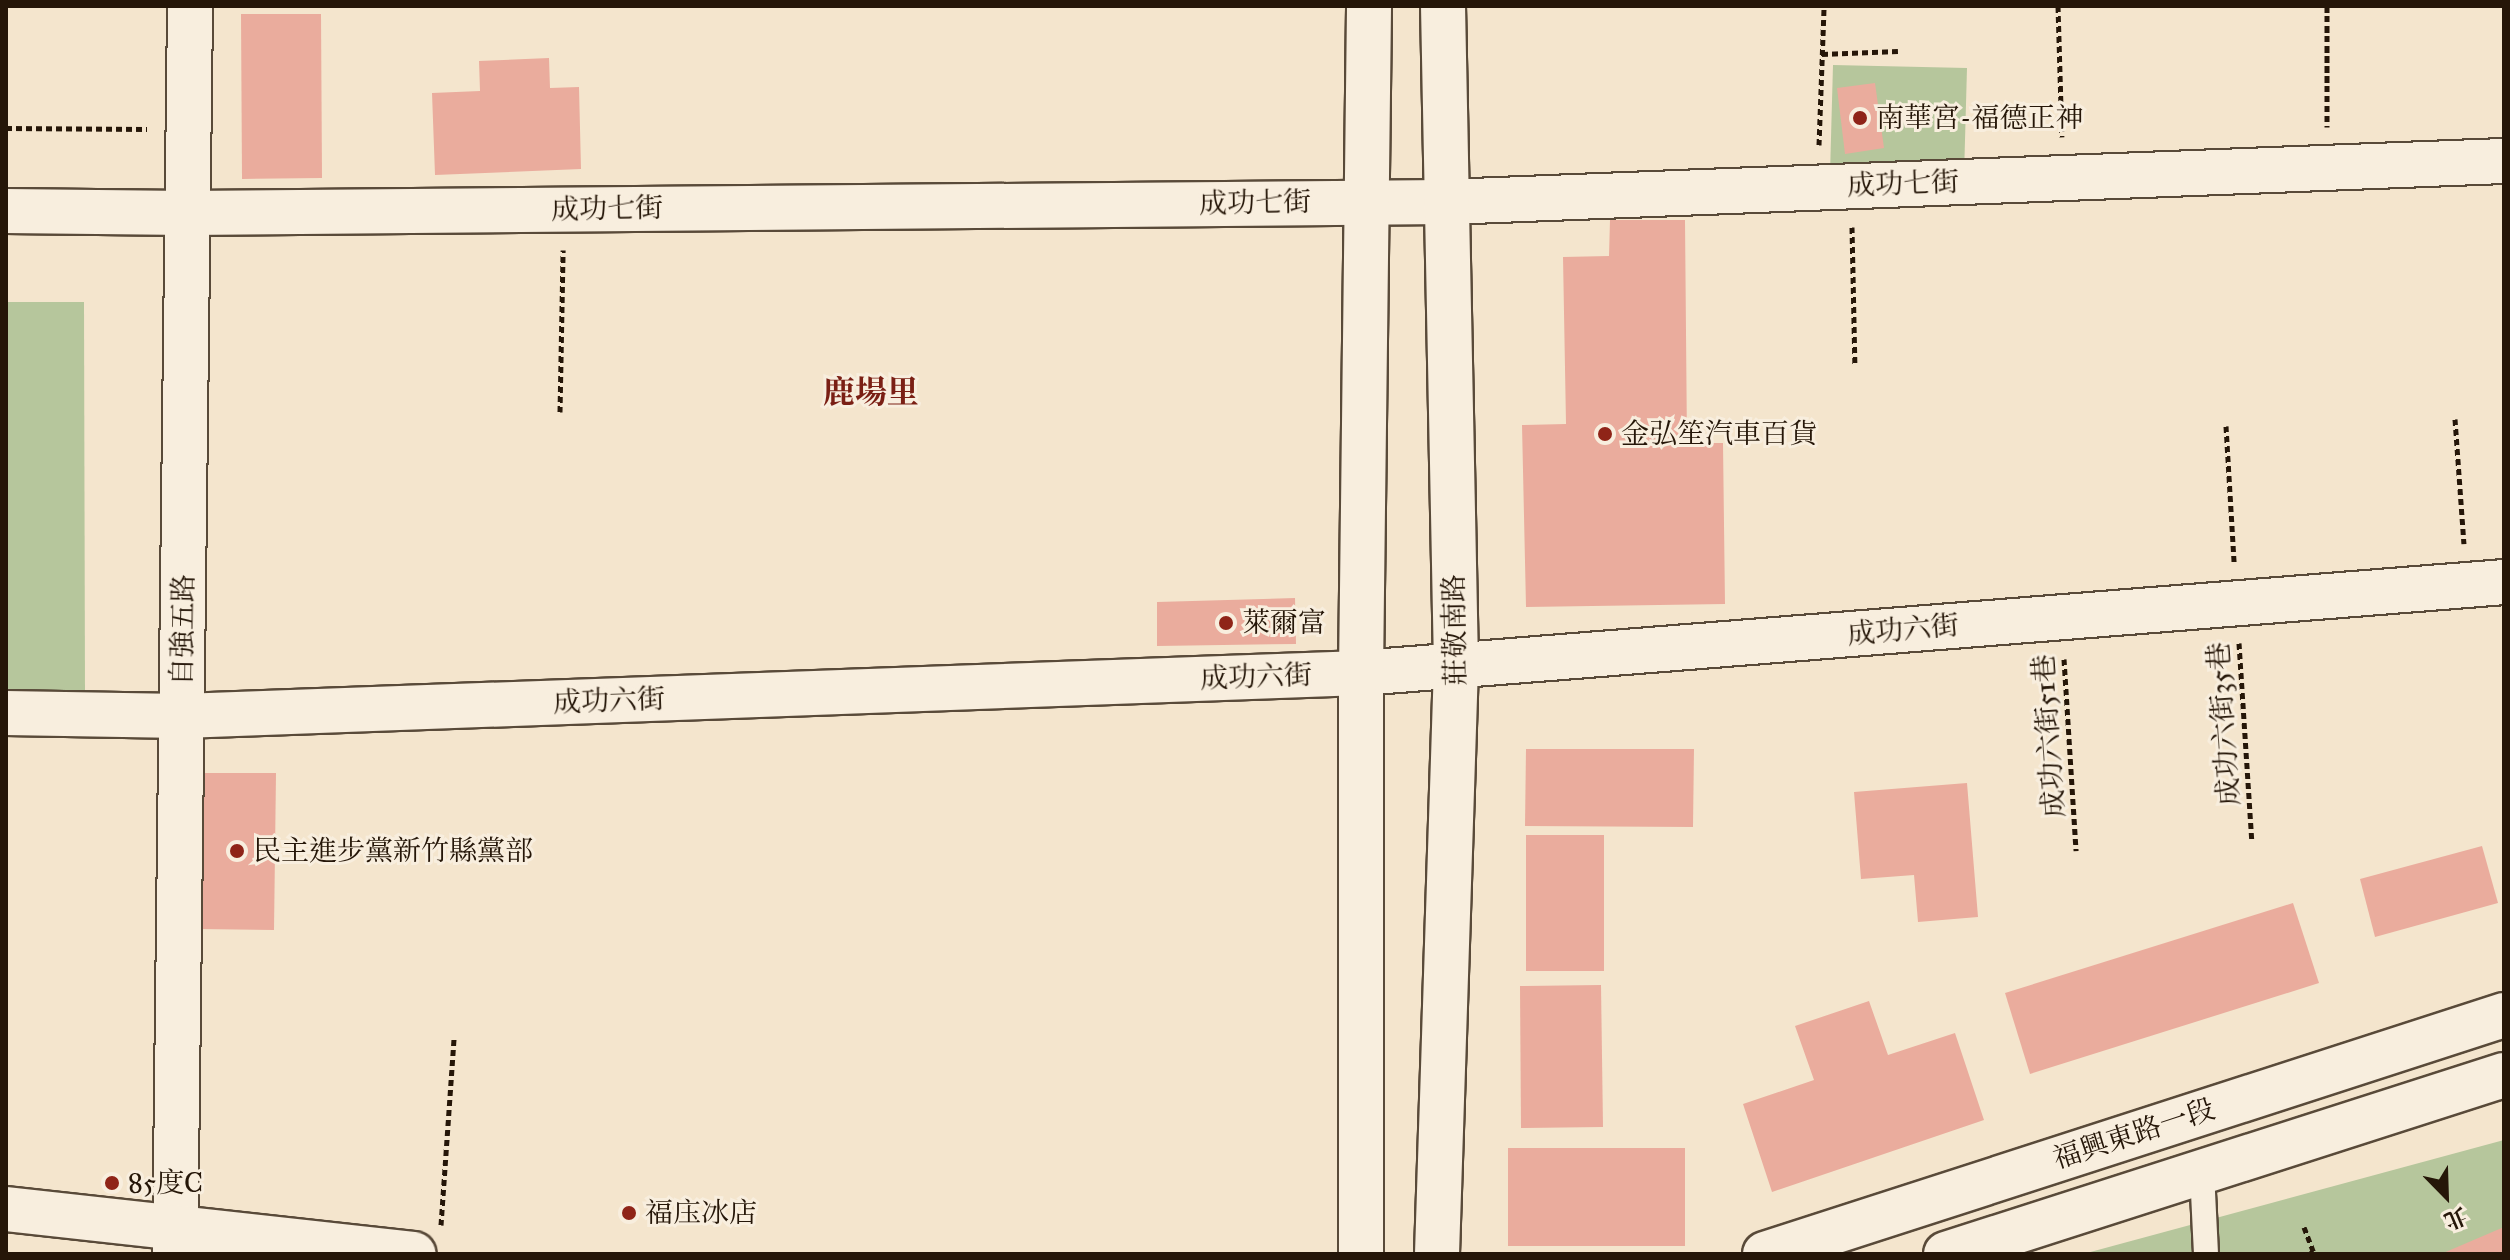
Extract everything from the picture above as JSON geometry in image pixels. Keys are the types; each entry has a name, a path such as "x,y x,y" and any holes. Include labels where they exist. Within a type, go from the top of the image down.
{"street":[{"name":"自強五路","path":"176,1241 190,6"},
{"path":"1361,1254 1361,673 1369,6"},
{"name":"莊敬南路","path":"1437,1254 1456,665 1443,6"},
{"name":"成功七街","path":"6,211 188,213 1446,202 2504,161"},
{"name":"成功六街","path":"6,713 182,716 1361,673 2486,584"},
{"name":"福興東路一段","path":"1765,1254 2504,1015"},
{"name":"福興東路一段","path":"1946,1254 2504,1075"},
{"path":"6,1209 176,1241 427,1246"}],"lane":[{"path":"2202,1172 2206,1254"}],"path":[{"path":"1824,6 1822,54 1855,366"},
{"path":"2058,6 2063,178"},
{"path":"2327,6 2327,168"},
{"path":"1822,54 1898,51"},
{"path":"6,128 188,129"},
{"path":"560,412 563,209"},
{"path":"2455,419 2486,584"},
{"name":"成功六街35巷","path":"2226,426 2252,842"},
{"name":"成功六街51巷","path":"2062,618 2076,851"},
{"path":"427,1246 454,1038"},
{"path":"2304,1227 2313,1251 2310,1254"}],"green space":[{"path":"1833,65 1967,68 1964,176 1830,174"},
{"path":"6,302 84,302 85,694 6,694"},
{"path":"2504,1140 2504,1254 2083,1254"}],"building":[{"path":"241,14 321,14 322,178 242,179"},
{"path":"549,58 550,88 579,87 581,169 435,175 432,93 480,91 479,61"},
{"name":"南華宮-福德正神","path":"1875,83 1884,148 1845,154 1837,88"},
{"name":"金弘笙汽車百貨","path":"1610,220 1685,220 1687,443 1723,443 1725,604 1526,607 1522,425 1566,424 1563,257 1609,256"},
{"name":"萊爾富","path":"1295,598 1296,644 1157,646 1157,602"},
{"path":"1526,749 1694,749 1693,827 1525,826"},
{"name":"民主進步黨新竹縣黨部","path":"200,773 276,773 274,930 198,929"},
{"path":"1967,783 1978,917 1918,922 1914,875 1861,879 1854,792"},
{"path":"1526,835 1604,835 1604,971 1526,971"},
{"path":"2482,846 2498,903 2375,937 2360,879"},
{"path":"2293,903 2319,983 2030,1074 2005,993"},
{"path":"1601,985 1603,1127 1521,1128 1520,986"},
{"path":"1869,1001 1888,1055 1955,1033 1984,1120 1772,1192 1743,1104 1814,1080 1795,1026"},
{"path":"1508,1148 1685,1148 1685,1246 1508,1246"},
{"path":"2504,1227 2504,1254 2441,1254"}],"place":[{"name":"南華宮-福德正神","path":"1860,118"},
{"name":"金弘笙汽車百貨","path":"1605,434"},
{"name":"萊爾富","path":"1226,623"},
{"name":"民主進步黨新竹縣黨部","path":"237,851"},
{"name":"85度C","path":"112,1183"},
{"name":"福庒冰店","path":"629,1213"}],"district":[{"name":"鹿場里","path":"871,393"}]}
